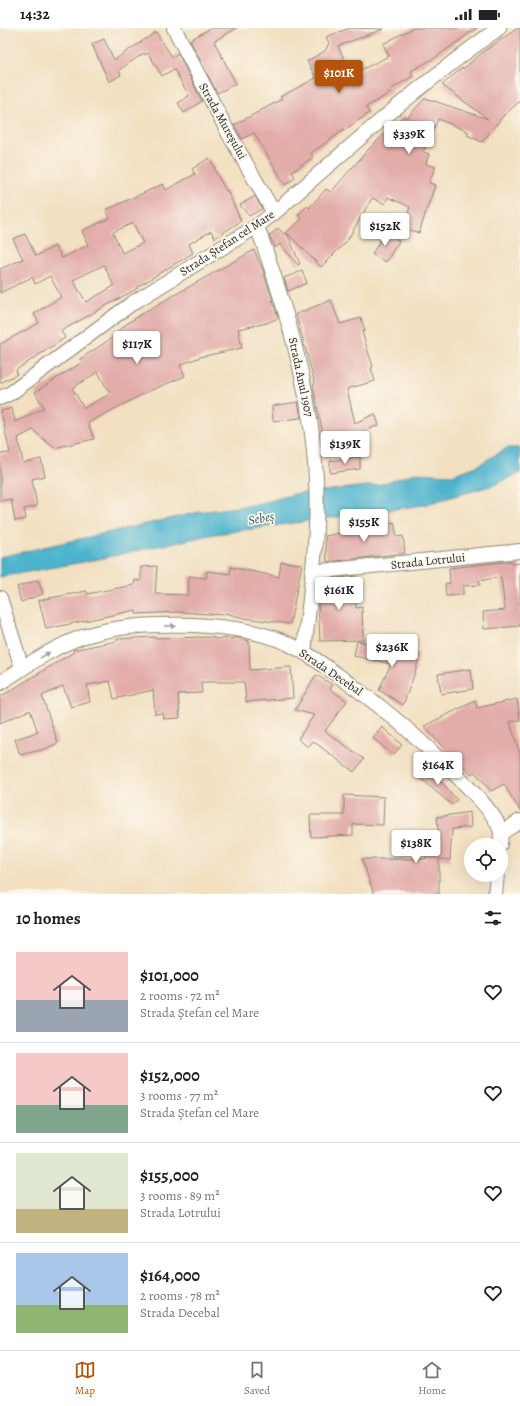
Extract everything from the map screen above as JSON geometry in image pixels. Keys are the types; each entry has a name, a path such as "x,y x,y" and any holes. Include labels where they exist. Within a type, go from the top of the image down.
{"street":[{"name":"Strada Mureșului","path":"174,28 229,134 274,213"},
{"name":"Strada Ștefan cel Mare","path":"0,398 11,393 63,352 131,304 257,226 411,94 458,57 499,28"},
{"name":"Strada Anul 1907","path":"257,226 287,318 296,352 312,434 316,480 315,541 304,652"},
{"name":"Strada Lotrului","path":"312,572 520,551"},
{"path":"0,598 22,668"},
{"name":"Strada Decebal","path":"0,683 22,668 66,643 82,636 121,628 198,626 233,628 282,641 304,652 388,712 426,746 483,804 497,824 500,838"},
{"name":"Strada Decebal","path":"501,838 520,821"},
{"path":"494,894 496,882"}],"water":[{"name":"Sebeș","path":"507,448 520,448 520,473 494,485 423,505 215,534 89,561 0,577 0,557 199,512 259,504 294,494 377,485 416,473 452,475 477,466"}],"building":[{"path":"211,28 237,28 214,41 236,84 217,93 190,40"},
{"path":"350,28 384,29 338,46 351,75 389,56 383,44 413,28 477,28 436,57 411,71 413,76 391,89 392,92 366,107 369,113 311,153 313,157 292,172 295,178 285,185 254,133 242,139 234,125 282,99 280,97 316,78 307,61 325,51 329,43 326,37"},
{"path":"520,28 520,101 504,115 482,142 467,135 469,132 438,119 423,152 429,154 426,164 435,167 429,183 435,185 419,233 403,228 410,207 388,197 385,204 372,198 347,241 321,267 287,233 300,264 298,265 280,244 276,248 269,236 278,228 284,234 302,219 298,215 307,206 309,208 326,189 331,192 385,133 387,135 403,116 407,118 425,98 488,119 442,85 484,51"},
{"path":"156,32 172,57 178,53 202,101 184,113 178,103 189,96 174,69 162,76 148,53 145,55 144,53 119,70 121,75 109,82 92,44 104,39 114,60"},
{"path":"209,158 226,191 227,190 241,221 215,238 211,231 189,244 193,253 137,287 138,288 61,331 65,338 16,370 17,374 0,383 0,344 39,323 34,314 61,297 50,276 35,284 32,277 0,293 0,269 23,259 13,239 25,234 36,256 55,246 62,258 88,245 82,231 110,218 106,210 163,184 166,190 195,174 192,169","holes":["133,223 143,243 122,253 113,232","104,265 114,286 86,302 73,280"]},
{"path":"255,196 262,209 249,216 240,205"},
{"path":"385,232 399,241 386,262 372,254"},
{"path":"254,250 263,270 278,318 267,323 238,329 242,348 200,357 180,365 185,376 147,392 88,423 94,439 54,448 33,430 18,438 23,463 41,459 45,476 32,479 37,506 24,509 26,519 15,521 11,499 0,501 0,454 10,453 1,411 12,408 15,422 44,408 35,392 81,363 80,359 109,340 125,325 146,311","holes":["98,372 110,394 84,408 72,388"]},
{"path":"302,271 307,283 288,291 284,278"},
{"path":"331,300 340,324 361,318 365,331 362,332 373,367 371,368 375,381 347,389 355,423 375,414 379,425 334,443 332,439 324,440 313,385 315,384 296,314"},
{"path":"298,402 301,418 273,421 272,406"},
{"path":"360,457 360,469 330,473 330,461"},
{"path":"394,522 397,537 403,536 405,553 327,562 325,536"},
{"path":"512,561 512,564 520,563 520,626 484,629 483,612 505,610 501,577 479,581 480,585 463,586 463,595 446,596 445,584 450,583 449,568"},
{"path":"281,562 302,564 290,624 244,618 225,613 224,615 180,612 136,614 136,610 46,629 39,600 87,591 87,594 134,585 135,580 141,581 141,567 157,566 155,594 188,595 189,576 206,578 207,571 230,574 231,567 279,577"},
{"path":"355,576 356,608 362,607 363,640 320,641 318,599 321,580"},
{"path":"38,580 43,594 21,602 17,587"},
{"path":"154,637 214,637 214,639 238,638 249,641 250,670 291,667 293,698 246,702 244,682 201,682 202,693 178,694 180,718 164,719 163,713 155,714 153,690 114,699 110,681 87,685 90,702 71,707 63,686 42,696 58,743 45,749 20,755 15,739 38,732 30,710 0,723 0,697 74,652 73,650 117,641 117,639"},
{"path":"357,641 419,654 416,670 403,705 379,690 391,664 354,656"},
{"path":"471,669 473,689 441,694 438,674"},
{"path":"316,675 333,685 330,689 347,701 325,731 364,759 354,772 313,741 308,747 298,739 314,715 295,710"},
{"path":"517,699 520,720 510,722 520,754 520,811 504,784 491,791 475,772 470,774 459,761 456,762 424,726 475,701 477,708"},
{"path":"382,727 402,745 393,755 373,738"},
{"path":"429,768 457,800 452,805 419,777"},
{"path":"344,795 384,797 383,825 353,824 353,835 311,837 310,815 344,815"},
{"path":"470,812 471,827 452,829 450,860 439,859 439,894 374,894 362,859 426,859 427,841 439,841 437,817"}]}
